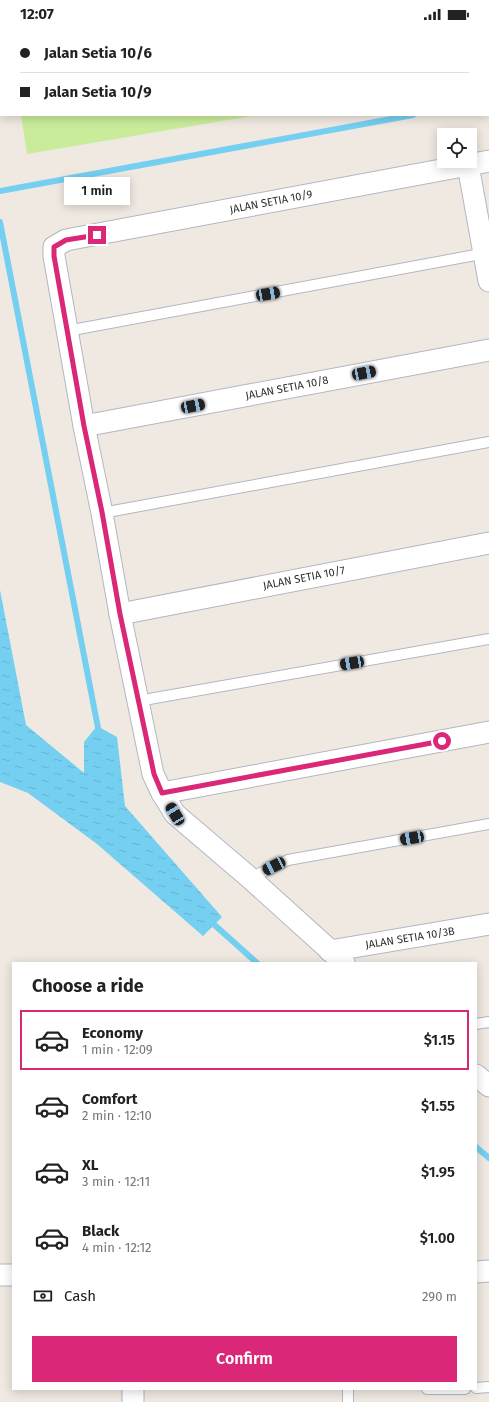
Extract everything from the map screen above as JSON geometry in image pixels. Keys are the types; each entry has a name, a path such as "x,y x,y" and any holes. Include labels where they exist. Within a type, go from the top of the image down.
{"street":[{"name":"JALAN SETIA 10/9","path":"477,163 489,161"},
{"name":"JALAN SETIA 10/9","path":"67,331 54,256 54,247 66,240 452,168"},
{"path":"469,168 487,253 489,280"},
{"path":"67,331 120,614 154,774 162,793 175,814 250,878 337,957"},
{"name":"JALAN SETIA 10/8","path":"84,426 489,350"},
{"name":"JALAN SETIA 10/7","path":"120,614 489,543"},
{"path":"162,793 489,732"},
{"name":"JALAN SETIA 10/3B","path":"337,957 489,924"},
{"path":"477,1076 489,1086"},
{"path":"477,1272 489,1272"},
{"path":"0,1275 12,1275"},
{"path":"133,1390 133,1402"}],"lane":[{"path":"67,331 487,253"},
{"path":"102,512 489,442"},
{"path":"138,701 489,639"},
{"path":"250,878 288,860 489,824"},
{"path":"477,1024 489,1022"},
{"path":"477,1388 489,1387"},
{"path":"348,1390 348,1402"}],"green space":[{"path":"21,116 252,116 27,154"}],"water":[{"path":"0,590 26,725 84,773 84,742 97,726 117,737 125,806 222,917 203,936 97,844 28,793 0,782"}],"waterway":[{"path":"0,191 408,116"},
{"path":"0,222 99,733"},
{"path":"209,920 256,962"},
{"path":"477,1148 489,1158"}],"route":[{"path":"97,235 66,240 54,247 54,256 84,426 102,512 120,614 154,774 162,793 442,741"}]}
